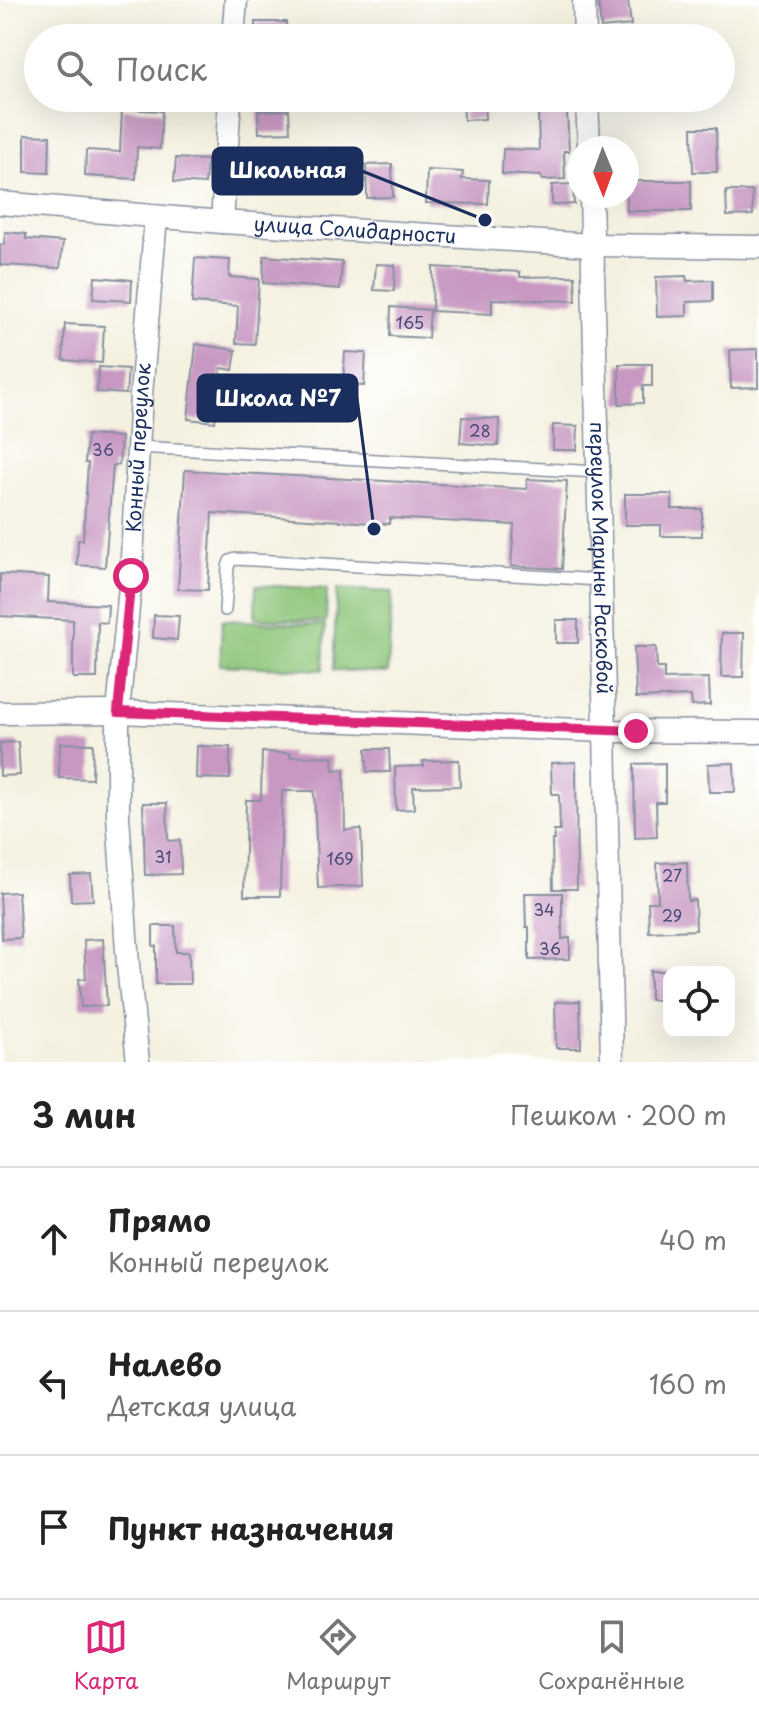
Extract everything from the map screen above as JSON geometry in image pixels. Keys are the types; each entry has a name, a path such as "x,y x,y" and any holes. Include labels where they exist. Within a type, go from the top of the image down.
{"street":[{"path":"234,24 236,0"},
{"path":"584,0 585,24"},
{"path":"222,222 229,112"},
{"path":"588,112 589,136"},
{"name":"улица Солидарности","path":"0,203 222,222 592,245 759,247"},
{"name":"переулок Марины Расковой","path":"591,208 612,1062"},
{"name":"Конный переулок","path":"138,1062 118,816 118,712 131,576 156,217"},
{"path":"0,713 118,712 605,731 759,732"}],"lane":[{"path":"138,447 598,472"},
{"path":"225,610 228,567 230,561 236,559 601,580"}],"green space":[{"path":"256,585 327,589 326,622 255,618"},
{"path":"337,589 392,592 388,673 333,670"},
{"path":"222,620 325,625 323,670 220,665"}],"building":[{"path":"598,0 628,0 631,24 601,24"},
{"path":"255,22 286,24 255,24"},
{"path":"122,112 162,112 160,149 137,147 136,179 85,176 86,150 120,152"},
{"path":"258,112 289,112 290,132 259,133"},
{"path":"464,112 485,112 485,119 464,120"},
{"path":"567,112 565,179 542,180 541,176 502,174 503,149 539,150 538,113"},
{"path":"692,128 716,128 717,172 693,172"},
{"path":"25,135 50,136 49,173 25,172"},
{"path":"176,158 207,160 205,184 174,182"},
{"path":"392,164 393,197 367,198 366,165"},
{"path":"427,170 463,172 462,179 489,180 488,204 426,203"},
{"path":"639,181 691,181 691,211 627,211 627,208 639,208"},
{"path":"567,184 567,204 552,205 552,185"},
{"path":"726,191 752,191 753,215 727,216"},
{"path":"5,232 26,234 26,239 63,242 60,268 0,265 0,245 4,245"},
{"path":"264,256 342,262 340,289 263,283"},
{"path":"195,258 230,260 229,277 259,279 255,344 236,343 238,306 192,303"},
{"path":"376,264 395,265 394,291 374,290"},
{"path":"433,267 520,272 520,277 575,276 576,301 492,299 492,314 432,311"},
{"path":"686,276 687,281 713,280 713,301 687,302 687,316 657,317 656,277"},
{"path":"95,277 132,280 131,301 93,299"},
{"path":"391,307 430,310 428,338 390,336"},
{"path":"65,324 104,326 102,363 63,360"},
{"path":"196,344 236,350 233,370 221,368 215,422 188,419"},
{"path":"758,349 758,387 731,388 730,350"},
{"path":"345,352 366,353 364,386 343,385"},
{"path":"619,364 652,364 652,386 643,386 643,403 619,404"},
{"path":"99,367 128,369 126,394 97,392"},
{"path":"462,417 499,419 498,446 460,443"},
{"path":"553,425 578,426 577,450 553,450"},
{"path":"87,435 121,437 119,465 113,465 105,567 77,565 78,540 83,540"},
{"path":"185,470 527,489 527,479 567,481 562,569 511,566 514,525 390,518 389,524 212,513 208,590 178,589"},
{"path":"625,494 672,494 672,509 702,509 702,536 661,536 661,525 625,525"},
{"path":"0,574 49,577 48,602 108,605 107,623 98,622 97,678 73,678 73,620 0,616"},
{"path":"154,615 179,616 177,640 153,638"},
{"path":"556,620 578,620 578,643 556,643"},
{"path":"722,633 744,633 743,677 721,677"},
{"path":"634,647 656,647 657,668 664,668 664,679 709,678 710,705 692,706 691,696 636,698"},
{"path":"18,742 20,775 0,776 0,743"},
{"path":"60,743 93,744 92,779 59,778"},
{"path":"197,746 230,747 230,779 196,778"},
{"path":"366,749 389,749 390,772 367,772"},
{"path":"262,752 290,753 290,757 332,756 333,770 344,769 345,830 361,829 363,886 318,888 314,791 282,791 280,896 244,896 246,800 261,800"},
{"path":"459,760 460,786 413,787 414,809 396,810 395,767 424,766 423,761"},
{"path":"576,762 577,889 553,889 552,840 554,831 560,831 559,794 552,794 551,763"},
{"path":"665,763 665,802 656,802 657,837 635,838 634,764"},
{"path":"734,763 735,792 709,792 708,764"},
{"path":"143,803 167,803 168,841 180,840 181,874 145,875"},
{"path":"687,862 688,901 695,900 696,930 649,932 648,902 658,902 657,863"},
{"path":"91,874 93,900 71,901 70,875"},
{"path":"18,892 21,938 2,939 0,893"},
{"path":"525,893 562,893 562,939 570,938 570,959 529,960"},
{"path":"153,926 175,926 176,952 189,952 190,984 156,984"},
{"path":"103,939 107,1006 81,1007 79,979 86,979 84,940"},
{"path":"650,971 663,971 663,1000 650,1000"},
{"path":"580,1001 581,1048 556,1048 555,1002"}],"place":[{"name":"Школьная","path":"485,220"},
{"name":"Школа №7","path":"374,529"}],"route":[{"path":"131,576 118,712 636,731"}]}
